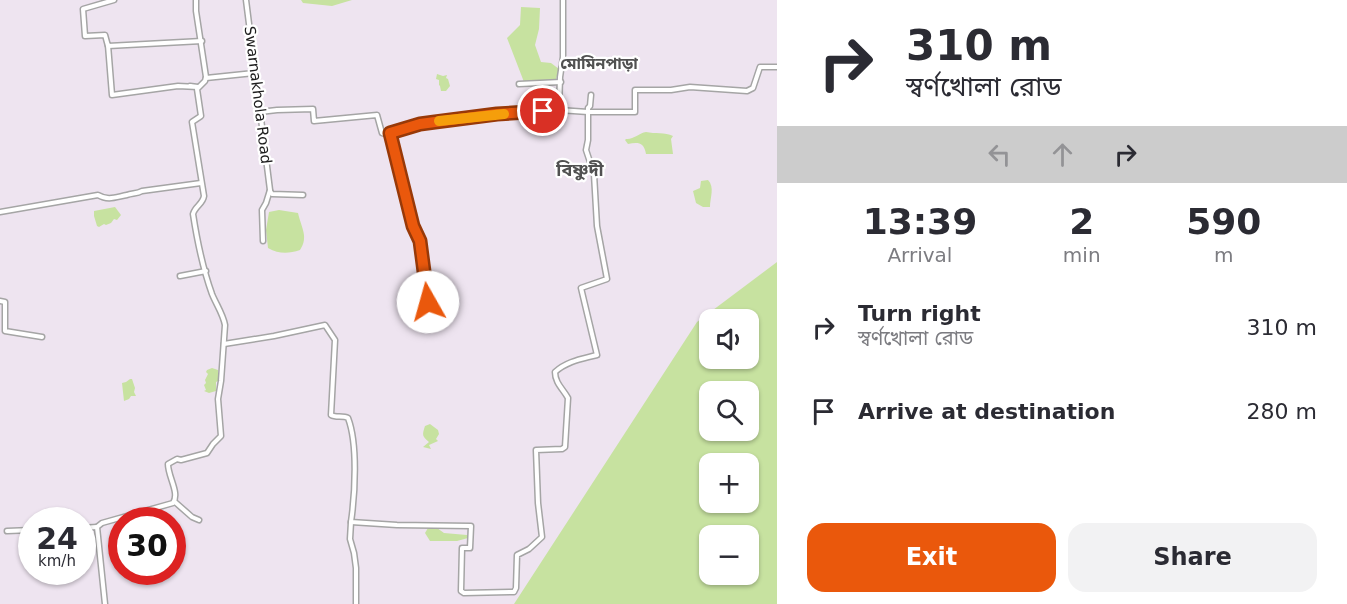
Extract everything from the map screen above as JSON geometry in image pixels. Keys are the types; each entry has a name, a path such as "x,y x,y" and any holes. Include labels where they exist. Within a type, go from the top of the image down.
{"street":[{"path":"114,0 83,9 85,36 105,35 108,45 112,95 178,86 198,87"},
{"path":"175,502 176,497 168,464 177,459 207,453 221,436 218,399 225,325 212,293 194,214 195,208 203,200 192,122 201,116 197,90 206,78 196,0"},
{"name":"Swarnakhola Road","path":"246,0 270,190"},
{"path":"559,110 563,57 563,0"},
{"path":"108,45 202,41"},
{"path":"260,112 313,109 314,121 377,115 382,133 385,134 420,124 497,114 559,110 635,112 635,90 670,90 690,87 747,91 753,88 760,67 777,67"},
{"path":"206,78 254,73"},
{"path":"519,84 561,82"},
{"path":"190,87 198,87"},
{"path":"351,522 471,526 470,548 462,548 461,591 514,592 517,555 529,549 542,537 536,450 566,447 568,398 555,379 555,372 578,359 597,355 582,288 607,279 597,226 594,174 586,150 588,108 591,95"},
{"path":"390,133 413,226 420,241 428,302"},
{"path":"0,212 98,195 113,198 142,191 201,183"},
{"path":"270,190 272,194 303,195"},
{"path":"263,241 261,210 270,190"},
{"path":"180,276 206,271"},
{"path":"0,301 5,302 5,331 42,337"},
{"path":"224,344 325,325 335,340 332,415 348,418 353,439 354,482 350,538 356,568 356,604"},
{"path":"175,502 199,520"},
{"path":"105,604 97,527 102,523 175,502"},
{"path":"7,531 18,531"}],"shaded area":[{"path":"301,0 352,0 332,6 303,3"},
{"path":"521,7 540,8 539,29 535,45 541,62 551,63 559,69 556,79 524,82 507,38 520,25"},
{"path":"437,74 447,75 450,86 446,91 441,91 439,80 436,79"},
{"path":"646,132 673,136 671,139 673,154 646,154 642,145 628,144 625,140"},
{"path":"708,180 712,189 710,207 703,207 696,203 693,191 700,188 701,181"},
{"path":"115,207 121,215 117,220 114,219 111,223 97,226 94,211"},
{"path":"279,210 298,213 304,232 304,241 300,250 284,253 268,248 266,230 269,212"},
{"path":"777,262 777,604 514,604 697,322 699,320 699,369 759,369 759,309 714,309"},
{"path":"212,368 218,370 218,381 216,391 209,393 204,391 206,390 204,385 208,374 206,372"},
{"path":"132,379 136,396 131,396 124,401 122,383"},
{"path":"430,424 438,430 439,434 436,439 438,441 429,445 431,449 423,447 429,442 423,433 425,426"},
{"path":"428,528 437,528 444,533 467,535 468,538 457,541 430,541 425,533"}],"slow traffic":[{"path":"439,121 504,114"}],"district":[{"name":"মোমিনপাড়া","path":"599,63"},
{"name":"বিষ্ণুদী","path":"580,170"}],"route":[{"path":"428,302 420,241 413,226 390,133 420,124 497,114 543,111"}]}
